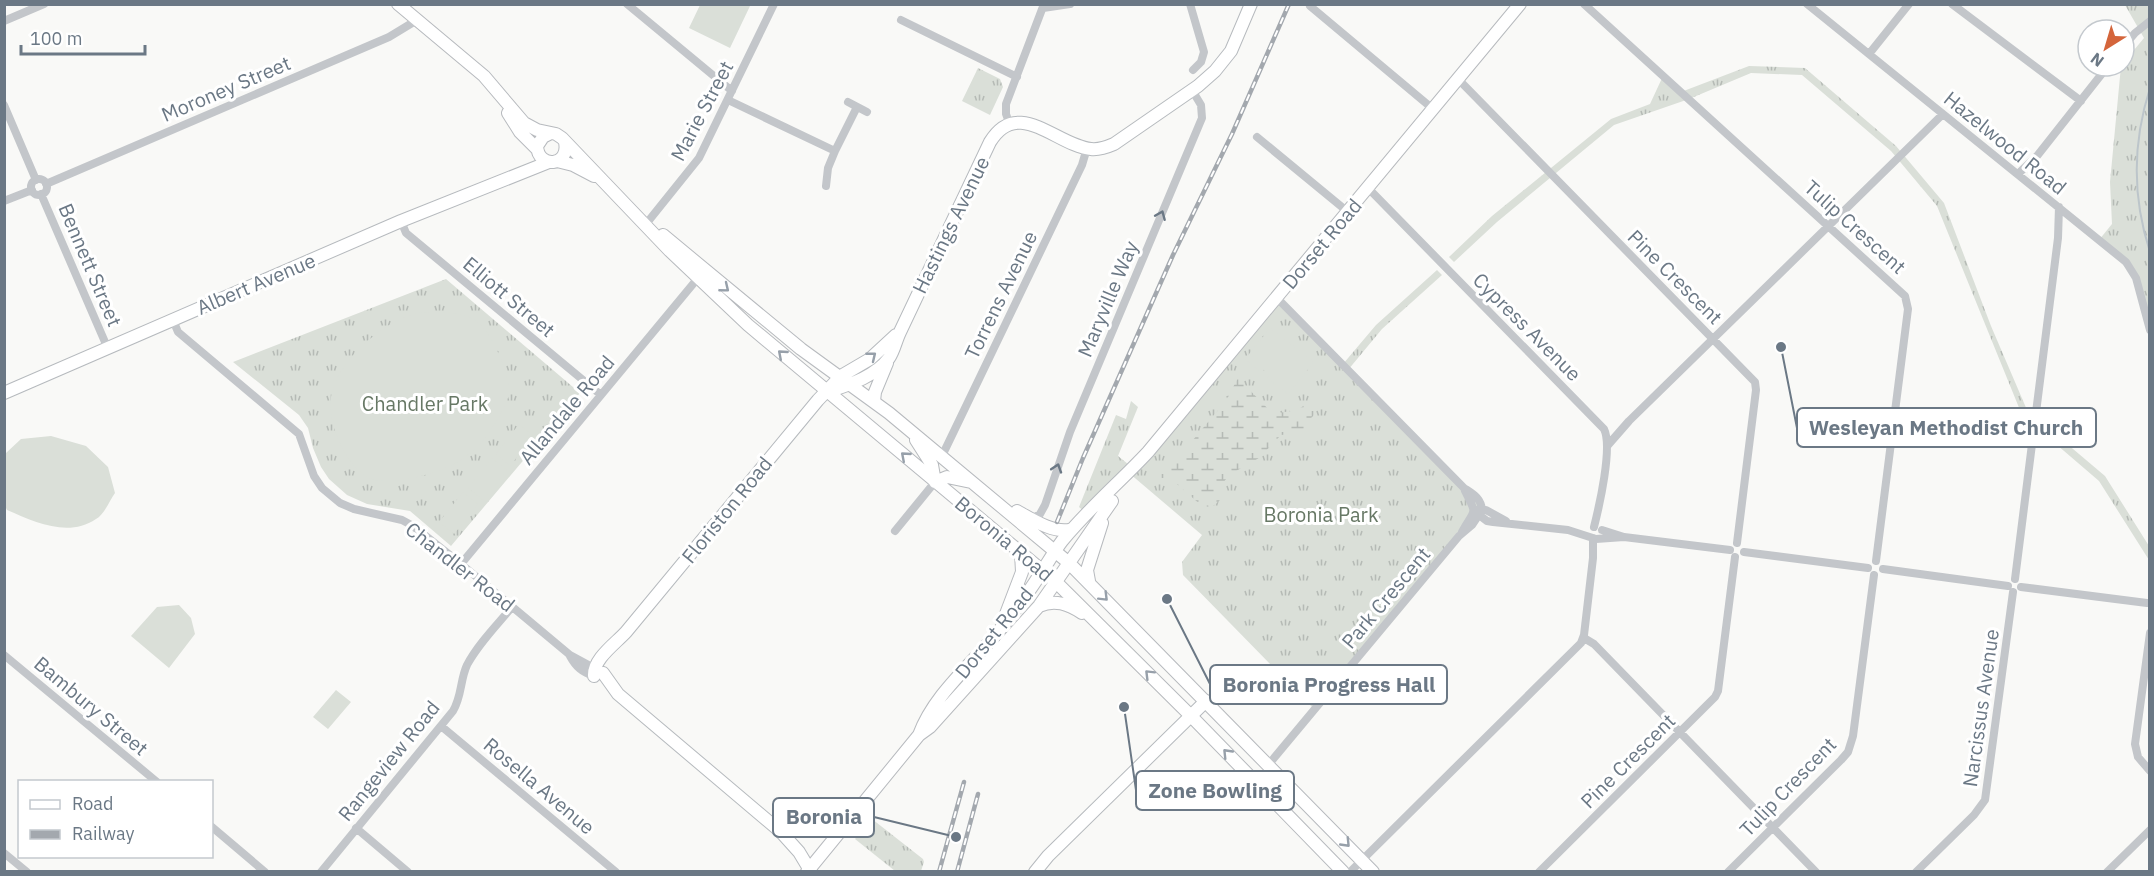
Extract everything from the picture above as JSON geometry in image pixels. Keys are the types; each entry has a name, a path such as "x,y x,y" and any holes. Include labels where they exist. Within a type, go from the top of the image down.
{"main road":[{"path":"1010,125 1031,124 1087,148 1099,149 1121,141 1215,71 1227,57 1251,4"},
{"name":"Dorset Road","path":"919,735 924,722 959,674 1001,629 1072,529 1103,495 1121,481 1148,452 1520,4"},
{"path":"403,6 484,76 492,85 524,123 549,134 559,135 565,142 565,153 553,162 543,159 520,132 492,85"},
{"name":"Hastings Avenue","path":"874,401 875,392 900,332 990,142 997,133 1010,125"},
{"path":"537,151 540,140 549,134"},
{"name":"Boronia Road","path":"565,142 698,278 748,325 1056,582 1343,872"},
{"name":"Albert Avenue","path":"509,177 525,166 537,151"},
{"name":"Albert Avenue","path":"4,393 401,221 509,177 553,162"},
{"name":"Boronia Road","path":"553,162 582,169 600,179"},
{"name":"Boronia Road","path":"646,224 677,245 715,280 801,349 874,401 1055,550 1089,581 1373,872"},
{"name":"Hastings Avenue","path":"827,392 841,376 870,359 900,332"},
{"path":"827,392 852,384 878,368 890,357"},
{"name":"Floriston Road","path":"597,672 611,649 775,451 827,392"},
{"path":"875,430 889,413"},
{"path":"910,430 932,465 935,482 947,477 973,482"},
{"name":"Dorset Road","path":"1089,581 1087,575 1089,561 1099,531 1121,481"},
{"name":"Boronia Road","path":"990,495 1032,519 1056,529 1065,531 1072,529"},
{"name":"Dorset Road","path":"809,871 919,735 930,727 1039,606 1112,501"},
{"path":"1001,629 1022,572 1021,553"},
{"path":"1039,606 1049,602 1065,605 1104,628"},
{"name":"Chandler Road","path":"597,672 618,694 781,832 799,852 809,871"},
{"path":"1035,872 1048,856 1206,701"}],"street":[{"path":"4,21 44,4"},
{"path":"627,4 730,95 835,151"},
{"name":"Marie Street","path":"646,224 699,158 774,4"},
{"path":"1010,125 1006,107 1044,6 1070,4"},
{"path":"1190,4 1204,54 1200,65 1193,70"},
{"name":"Tulip Crescent","path":"1584,4 1899,289 1908,302 1876,561"},
{"name":"Hazelwood Road","path":"1807,4 2130,266 2136,278 2150,330"},
{"path":"1869,54 1909,4"},
{"path":"1952,4 2080,101"},
{"path":"1310,6 1433,109"},
{"name":"Moroney Street","path":"46,184 389,37 417,20"},
{"path":"901,20 1017,77"},
{"path":"2136,32 2150,21"},
{"path":"2021,177 2098,78"},
{"name":"Pine Crescent","path":"1458,79 1753,379 1756,387 1737,543"},
{"name":"Maryville Way","path":"1032,519 1038,516 1045,505 1073,422 1202,118 1201,105 1195,88"},
{"path":"848,102 867,112"},
{"path":"4,105 36,180"},
{"path":"826,186 828,168 857,107"},
{"path":"1350,872 1572,653 1584,638 1608,440 1942,114"},
{"path":"1257,136 1348,212"},
{"name":"Torrens Avenue","path":"942,456 1082,165 1087,148"},
{"path":"36,180 42,180 46,184 46,190 41,194 36,194 32,190 32,184 36,180"},
{"name":"Cypress Avenue","path":"1368,188 1602,426 1608,440"},
{"path":"4,201 32,190"},
{"name":"Bennett Street","path":"41,194 108,349"},
{"name":"Narcissus Avenue","path":"1916,872 1977,812 1985,800 1988,789 2058,238 2059,207"},
{"name":"Narcissus Avenue","path":"2058,238 2069,216"},
{"name":"Elliott Street","path":"401,221 406,233 601,395"},
{"name":"Allandale Road","path":"461,564 698,278"},
{"path":"1277,298 1464,488 1479,499 1479,512 1493,522 1597,533 1740,556 1744,552 1868,567"},
{"name":"Chandler Road","path":"173,320 178,332 299,434 314,476 322,488 340,503 354,509 402,520 461,564 570,655 575,666 580,670 597,672"},
{"path":"895,531 935,482"},
{"name":"Park Crescent","path":"1269,764 1479,512"},
{"path":"1733,554 1732,546 1737,543 1742,546 1744,552"},
{"name":"Pine Crescent","path":"1539,872 1717,694 1733,554"},
{"path":"1876,561 1881,564 1882,569 1874,576 1868,567 1876,561"},
{"path":"1882,569 2012,586 2019,591 2021,587 2149,604"},
{"name":"Tulip Crescent","path":"1728,872 1841,760 1851,747 1874,576"},
{"name":"Rangeview Road","path":"321,872 441,726 458,702 468,664 512,607"},
{"path":"2150,633 2135,744 2138,757 2150,771"},
{"path":"1584,638 1594,644 1816,872"},
{"name":"Bambury Street","path":"4,655 155,780"},
{"name":"Rosella Avenue","path":"441,726 616,872"},
{"path":"213,828 266,872"},
{"path":"356,828 408,872"},
{"path":"2107,872 2150,830"},
{"path":"4,853 27,872"}],"green space":[{"path":"700,5 750,6 730,48 689,28"},
{"path":"2125,5 2149,5 2149,330 2136,278 2099,240 2112,224 2110,182 2120,78 2136,78 2136,48 2144,38 2136,24 2136,18 2132,18"},
{"path":"1749,66 1805,68 1896,146 1944,203 1991,326 2027,410 2105,476 2149,546 2149,560 2099,481 2022,415 1937,206 1891,151 1802,75 1751,73 1689,99 1614,125 1497,222 1454,262 1449,257 1492,216 1611,119 1650,104 1663,76 1681,92"},
{"path":"978,68 1000,79 1003,87 990,115 962,101"},
{"name":"Boronia Park","path":"1437,270 1442,275 1382,329 1348,370 1475,499 1478,507 1315,710 1183,575 1182,562 1202,535 1129,473 1086,513 1079,507 1116,415 1126,419 1131,401 1138,407 1118,456 1133,468 1277,298 1343,364 1376,325"},
{"name":"Chandler Park","path":"446,279 580,393 451,546 410,511 367,504 347,495 329,479 321,467 308,428 299,415 233,362"},
{"path":"438,312 466,316 476,320 485,330 504,368 509,387 507,401 483,440 474,450 450,466 411,478 375,480 362,473 341,446 332,419 331,397 335,384 350,359 373,336 399,320 414,314"},
{"path":"1270,328 1314,362 1288,394 1267,378 1270,375 1262,369 1259,371 1245,359"},
{"path":"1238,378 1273,414 1297,410 1305,405 1312,406 1315,414 1309,420 1313,428 1303,436 1281,435 1259,458 1229,475 1220,487 1220,500 1212,507 1202,506 1170,478 1157,478 1156,476 1187,447 1225,402"},
{"path":"519,424 534,436 510,466 496,454"},
{"path":"51,436 86,446 108,467 115,493 102,514 85,525 63,528 52,526 7,510 5,506 6,453 21,439"},
{"path":"492,458 507,470 483,500 468,488"},
{"path":"463,492 478,504 454,534 439,522"},
{"path":"179,605 191,618 195,634 169,668 131,636 157,607"},
{"path":"336,690 351,702 328,729 313,717"},
{"path":"872,819 923,859 921,871 895,871 855,839"}],"waterway":[{"path":"2150,88 2140,130 2136,170 2140,211 2150,252"}],"railway":[{"path":"1057,522 1173,255 1232,134 1289,4"},
{"path":"939,872 964,782"},
{"path":"957,872 978,794"}],"place":[{"name":"Wesleyan Methodist Church","path":"1781,347"},
{"name":"Boronia Progress Hall","path":"1167,599"},
{"name":"Zone Bowling","path":"1124,707"},
{"name":"Boronia","path":"956,837"}]}
